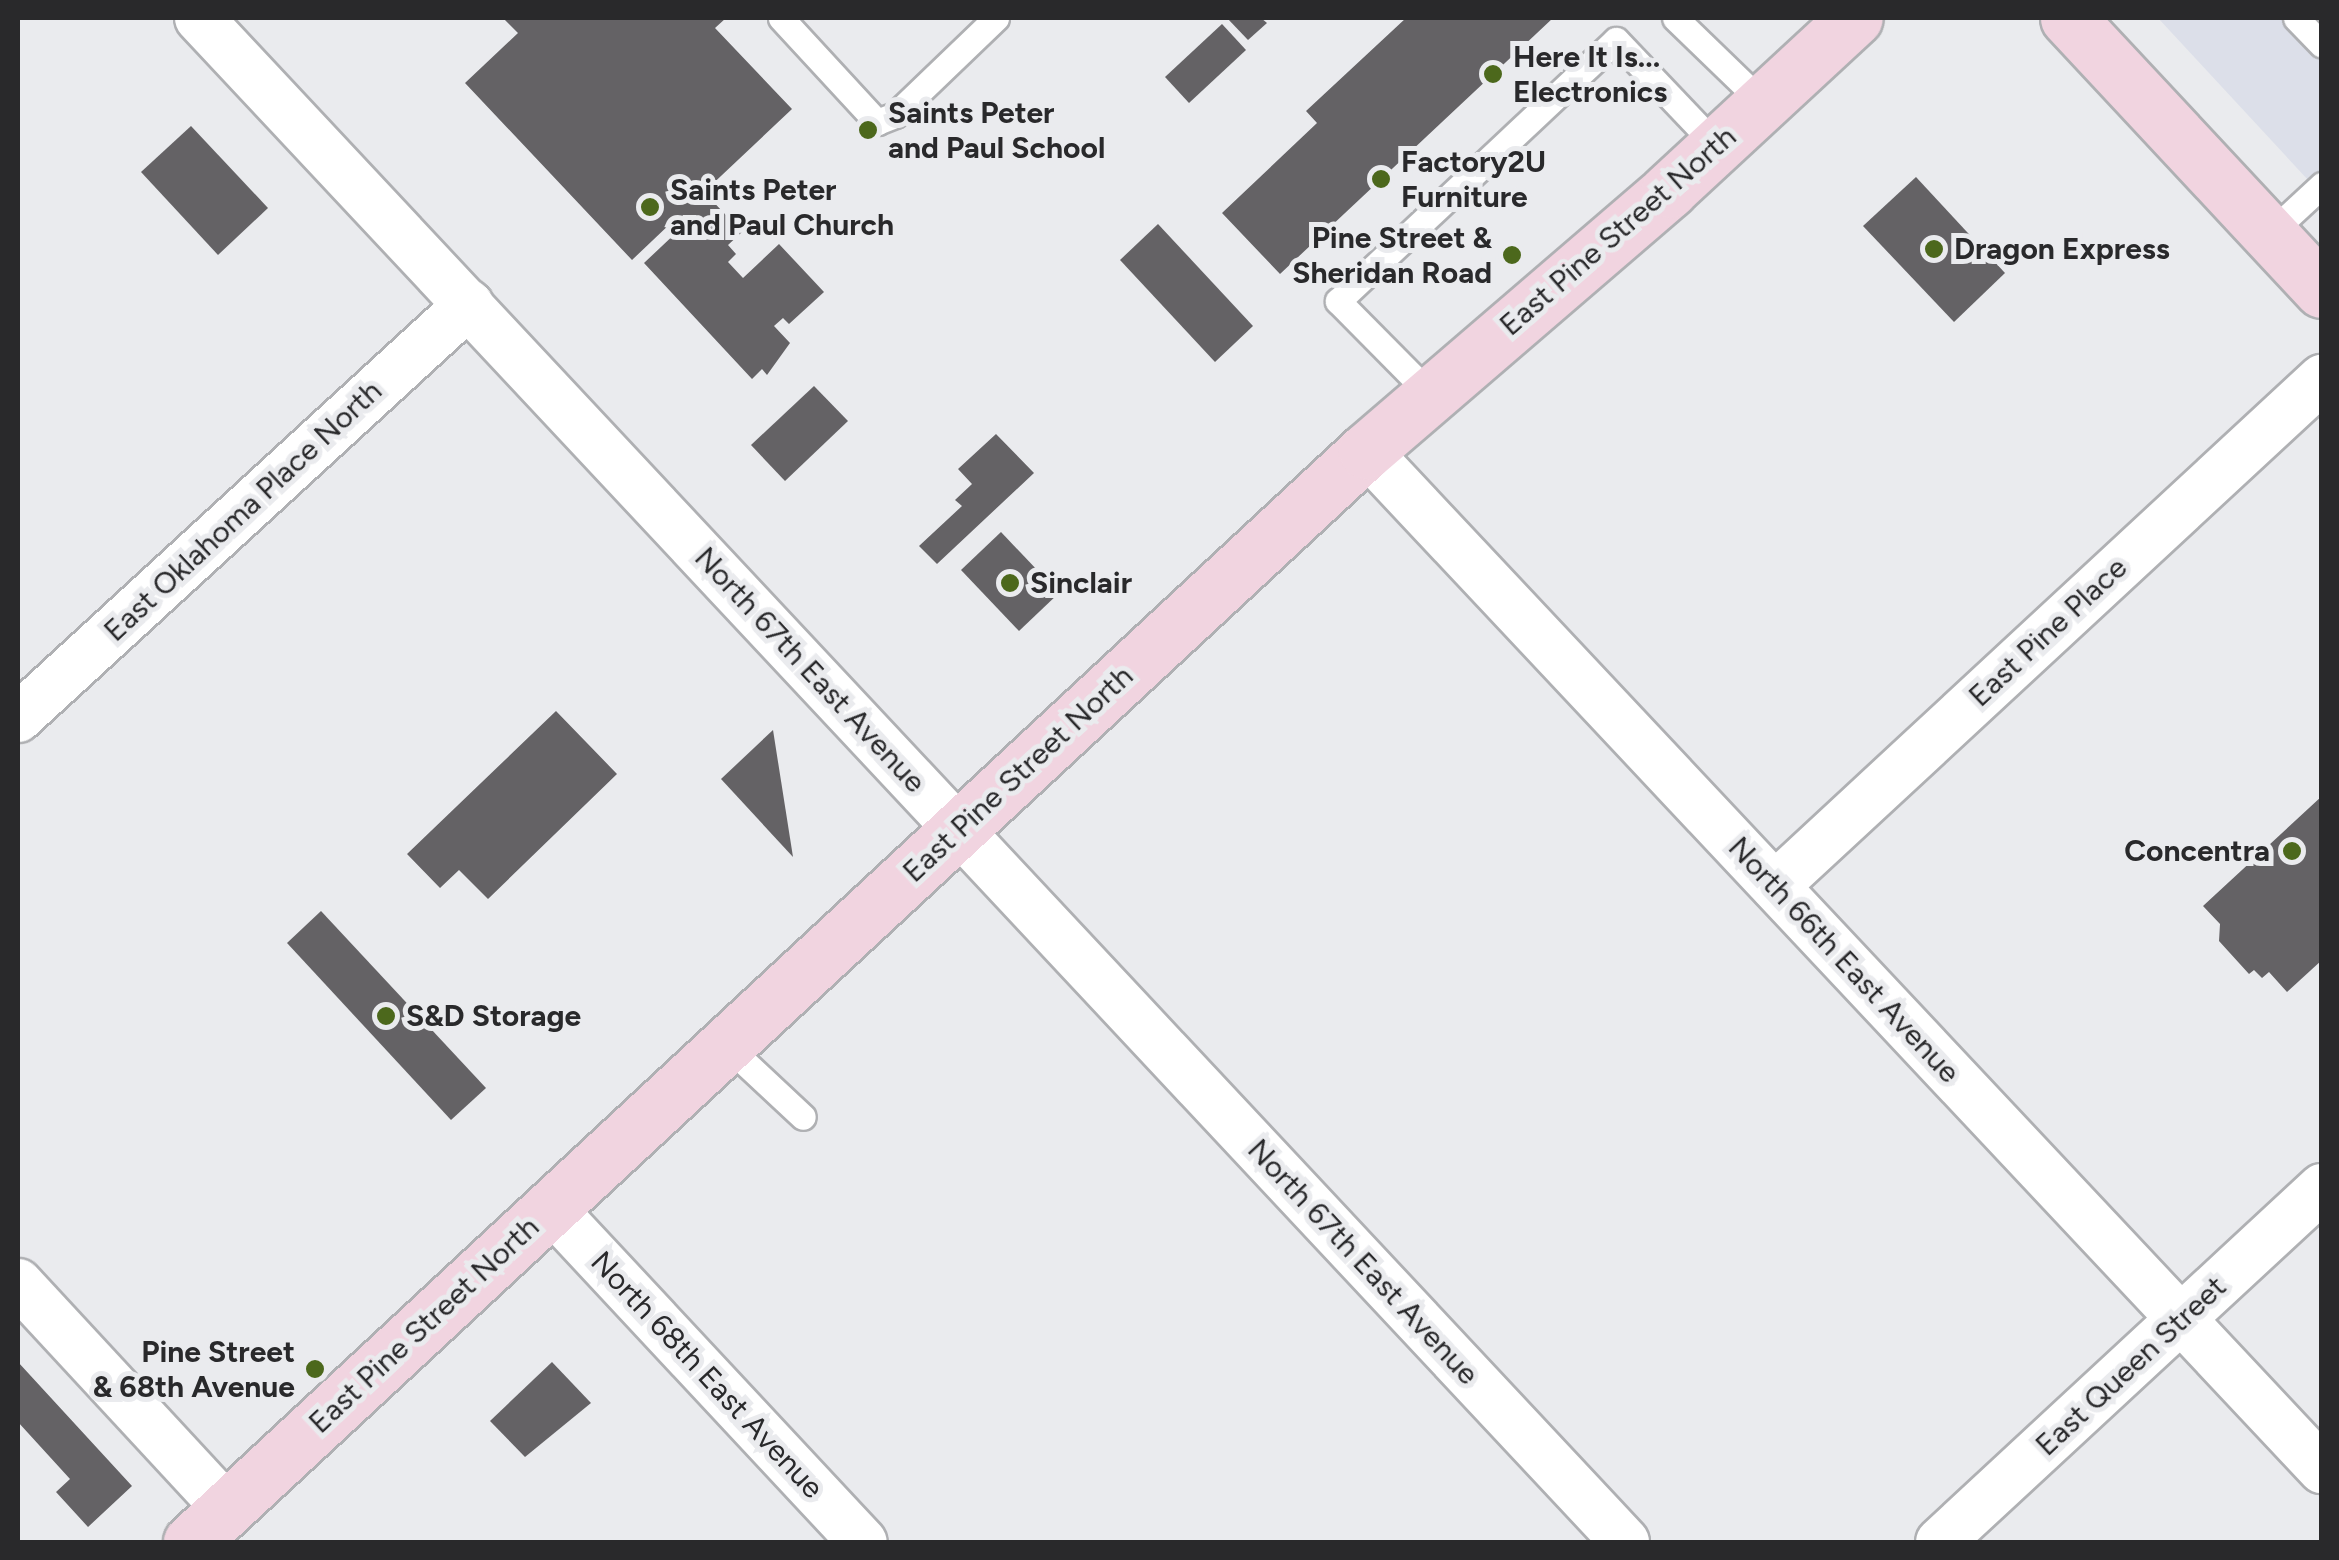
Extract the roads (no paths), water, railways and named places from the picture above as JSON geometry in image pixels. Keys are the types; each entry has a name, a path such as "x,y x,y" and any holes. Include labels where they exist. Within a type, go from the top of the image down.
{"street":[{"name":"North 67th East Avenue","path":"199,18 1625,1542"},
{"name":"East Pine Street North","path":"209,1526 1366,451 1717,146 1855,18"},
{"path":"2068,18 2322,290"},
{"name":"East Oklahoma Place North","path":"18,718 469,304"},
{"name":"East Pine Place","path":"1775,886 2322,379"},
{"name":"North 66th East Avenue","path":"1366,451 2322,1470"},
{"name":"East Queen Street","path":"1940,1542 2322,1188"},
{"name":"North 68th East Avenue","path":"550,1208 862,1542"},
{"path":"18,1283 209,1526"}],"lane":[{"path":"781,18 878,122 895,115 996,18"},
{"path":"1676,18 1762,102"},
{"path":"2296,18 2322,45"},
{"path":"1430,394 1338,301 1616,40 1717,146"},
{"path":"2268,235 2322,184"},
{"path":"726,1045 803,1118"}],"place":[{"name":"Here It Is... Electronics","path":"1493,74"},
{"name":"Saints Peter and Paul School","path":"868,130"},
{"name":"Factory2U Furniture","path":"1381,179"},
{"name":"Saints Peter and Paul Church","path":"650,207"},
{"name":"Dragon Express","path":"1934,249"},
{"name":"Pine Street & Sheridan Road","path":"1512,255"},
{"name":"Sinclair","path":"1010,583"},
{"name":"Concentra","path":"2292,851"},
{"name":"S&D Storage","path":"386,1016"},
{"name":"Pine Street & 68th Avenue","path":"315,1369"}]}
